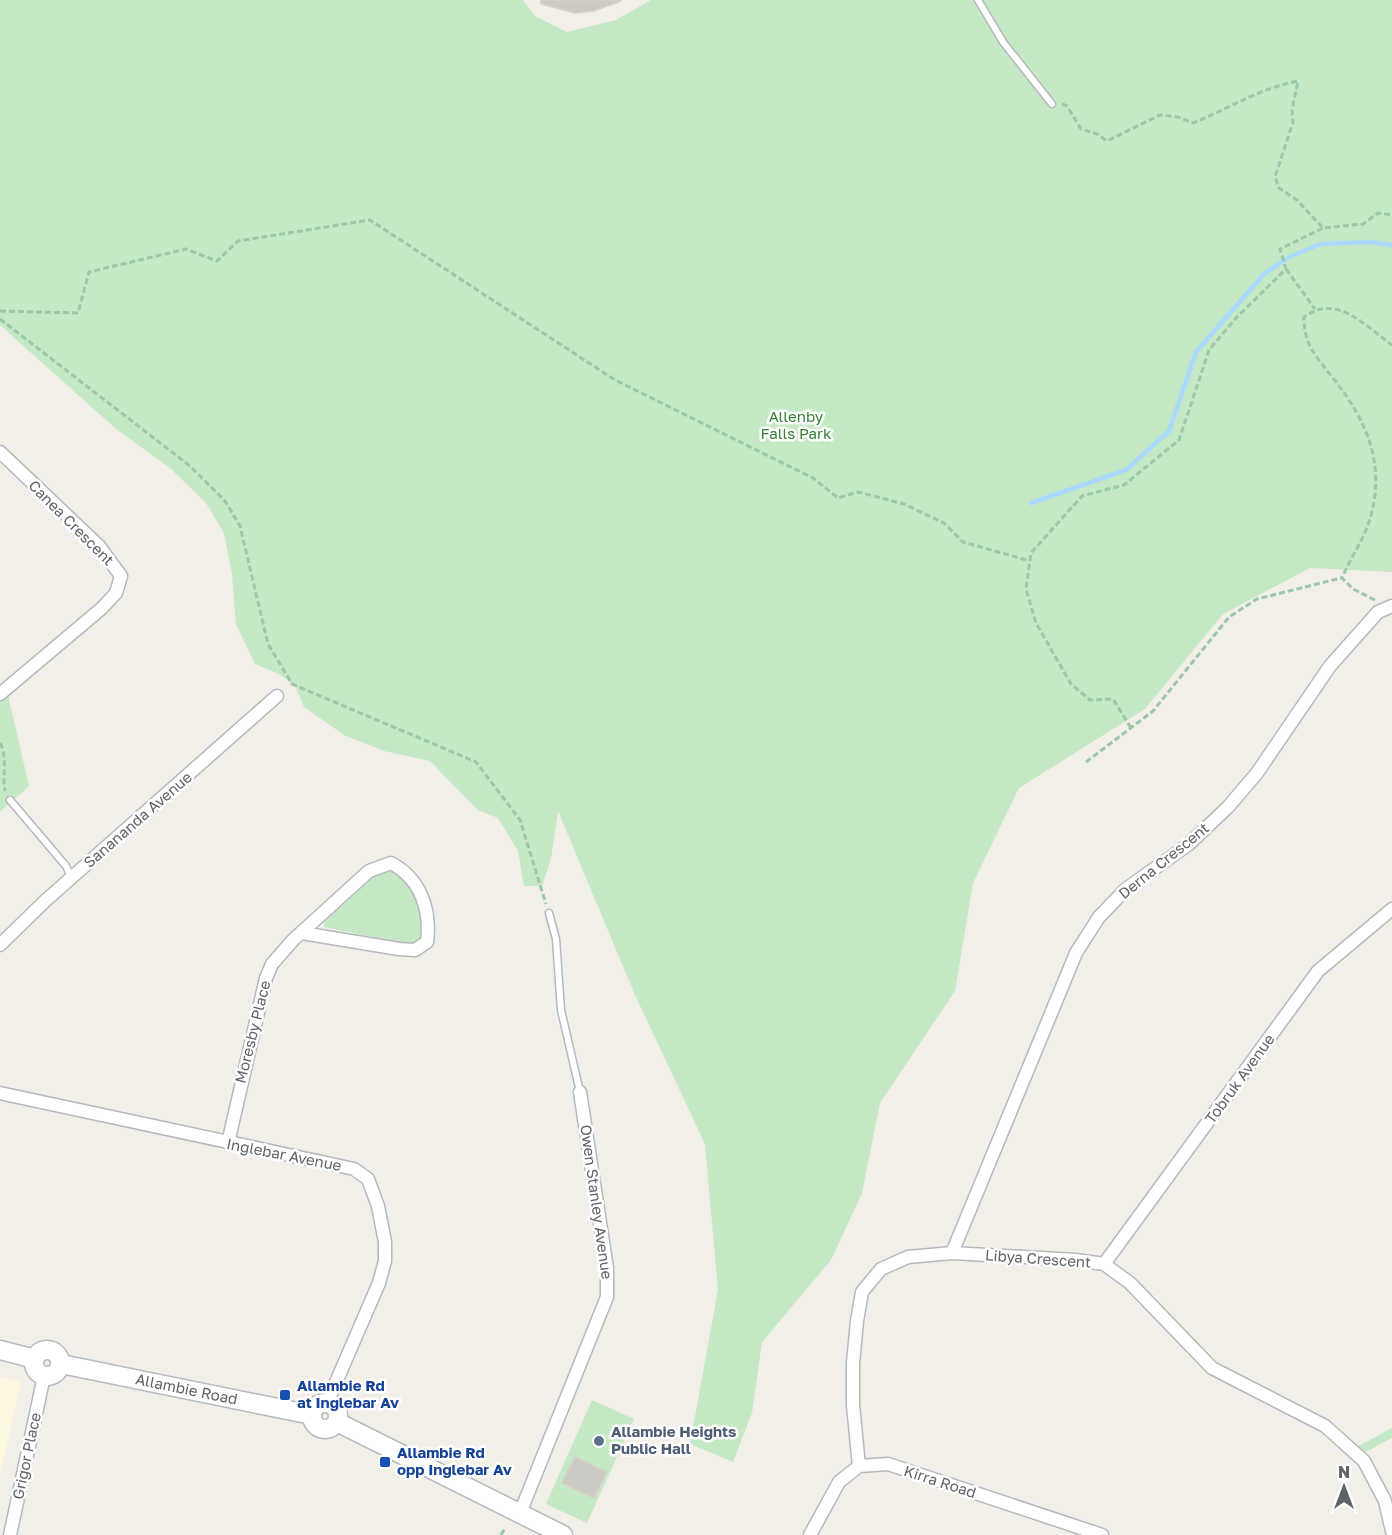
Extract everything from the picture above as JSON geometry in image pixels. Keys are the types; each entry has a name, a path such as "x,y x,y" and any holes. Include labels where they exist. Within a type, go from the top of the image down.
{"main road":[{"path":"0,1350 34,1359"},
{"path":"48,1350 59,1356 61,1364 55,1374 44,1376 34,1368 34,1359 40,1352 48,1350"},
{"name":"Allambie Road","path":"61,1364 312,1415"},
{"path":"327,1403 337,1410 337,1422 332,1428 320,1428 314,1423 312,1415 315,1407 327,1403"},
{"path":"337,1422 563,1535"}],"street":[{"name":"Canea Crescent","path":"0,452 99,546 121,576 116,593 102,608 0,694"},
{"name":"Derna Crescent","path":"952,1253 1076,953 1099,917 1126,889 1190,844 1228,807 1257,773 1330,666 1378,612 1391,607"},
{"name":"Sanananda Avenue","path":"0,945 72,878 278,696"},
{"name":"Moresby Place","path":"228,1143 266,978 281,952 369,871 381,864 391,863 402,869 418,885 429,928 427,942 415,950 379,947 302,933"},
{"name":"Tobruk Avenue","path":"1104,1264 1318,971 1392,909"},
{"name":"Owen Stanley Avenue","path":"520,1513 607,1298 607,1268 580,1092"},
{"name":"Inglebar Avenue","path":"0,1093 354,1169 368,1179 380,1215 385,1242 385,1261 379,1283 327,1403"},
{"name":"Libya Crescent","path":"859,1466 853,1405 853,1363 862,1292 881,1269 908,1257 952,1253 1104,1264 1130,1283 1212,1368 1325,1426 1364,1461 1385,1501 1392,1531"},
{"name":"Grigor Place","path":"10,1535 44,1376"},
{"name":"Kirra Road","path":"859,1466 888,1464 1102,1535"},
{"path":"810,1535 839,1482 859,1466"}],"lane":[{"path":"978,0 1003,42 1052,104"},
{"path":"10,800 66,866 72,878"},
{"name":"Owen Stanley Avenue","path":"549,913 556,939 561,1010 580,1092"}],"path":[{"path":"1052,104 1054,100 1067,106 1081,129 1097,134 1107,141 1160,115 1178,117 1193,123 1228,109 1242,99 1282,84 1298,81 1292,110 1293,122 1275,177 1279,188 1297,200 1323,228"},
{"path":"1315,309 1286,269 1280,249 1323,228 1363,224 1377,213 1392,215"},
{"path":"0,311 78,313 89,272 186,249 217,261 238,241 370,220 615,380 813,478 838,498 858,492 904,504 944,523 963,542 1030,561"},
{"path":"1131,728 1113,699 1090,700 1071,684 1036,623 1026,589 1031,553 1082,496 1124,485 1179,440 1209,350 1236,318 1286,269"},
{"path":"1342,578 1370,520 1375,479 1375,453 1352,407 1314,355 1304,335 1304,317 1315,309 1328,307 1348,313 1392,345"},
{"path":"0,319 190,466 225,501 240,526 268,644 292,684 476,762 520,820 549,913"},
{"path":"1342,578 1353,589 1391,607"},
{"path":"1086,762 1153,711 1229,617 1257,599 1342,578"},
{"path":"0,743 4,759 2,770 4,789 10,800"},
{"path":"501,1535 505,1528"}],"shaded area":[{"path":"0,1377 21,1382 0,1474"}],"green space":[{"name":"Allenby Falls Park","path":"0,0 523,0 535,16 567,32 616,20 651,0 1392,0 1392,572 1310,568 1223,614 1145,709 1019,788 973,883 955,991 880,1103 862,1193 831,1260 762,1342 752,1413 733,1462 690,1444 718,1290 705,1144 635,995 558,811 551,859 542,886 524,886 518,851 498,818 478,810 430,761 384,751 344,735 304,707 296,687 281,675 255,664 236,624 232,574 224,533 206,503 170,468 116,429 0,325"},
{"path":"8,695 29,786 0,812 0,698"},
{"path":"387,869 404,881 415,898 422,940 411,945 324,927 325,920 379,872"},
{"name":"Allambie Heights Public Hall","path":"592,1400 634,1419 587,1523 546,1504"},
{"path":"1392,1428 1392,1438 1358,1456 1351,1450"}],"building":[{"path":"541,0 621,1 594,11 575,13 541,4"},
{"path":"575,1457 607,1472 594,1498 562,1483"}],"waterway":[{"path":"1031,503 1126,470 1169,431 1196,352 1264,274 1291,256 1321,244 1370,242 1392,245"}],"place":[{"name":"Allambie Rd at Inglebar Av","path":"285,1395"},
{"name":"Allambie Heights Public Hall","path":"599,1441"},
{"name":"Allambie Rd opp Inglebar Av","path":"385,1462"}]}
